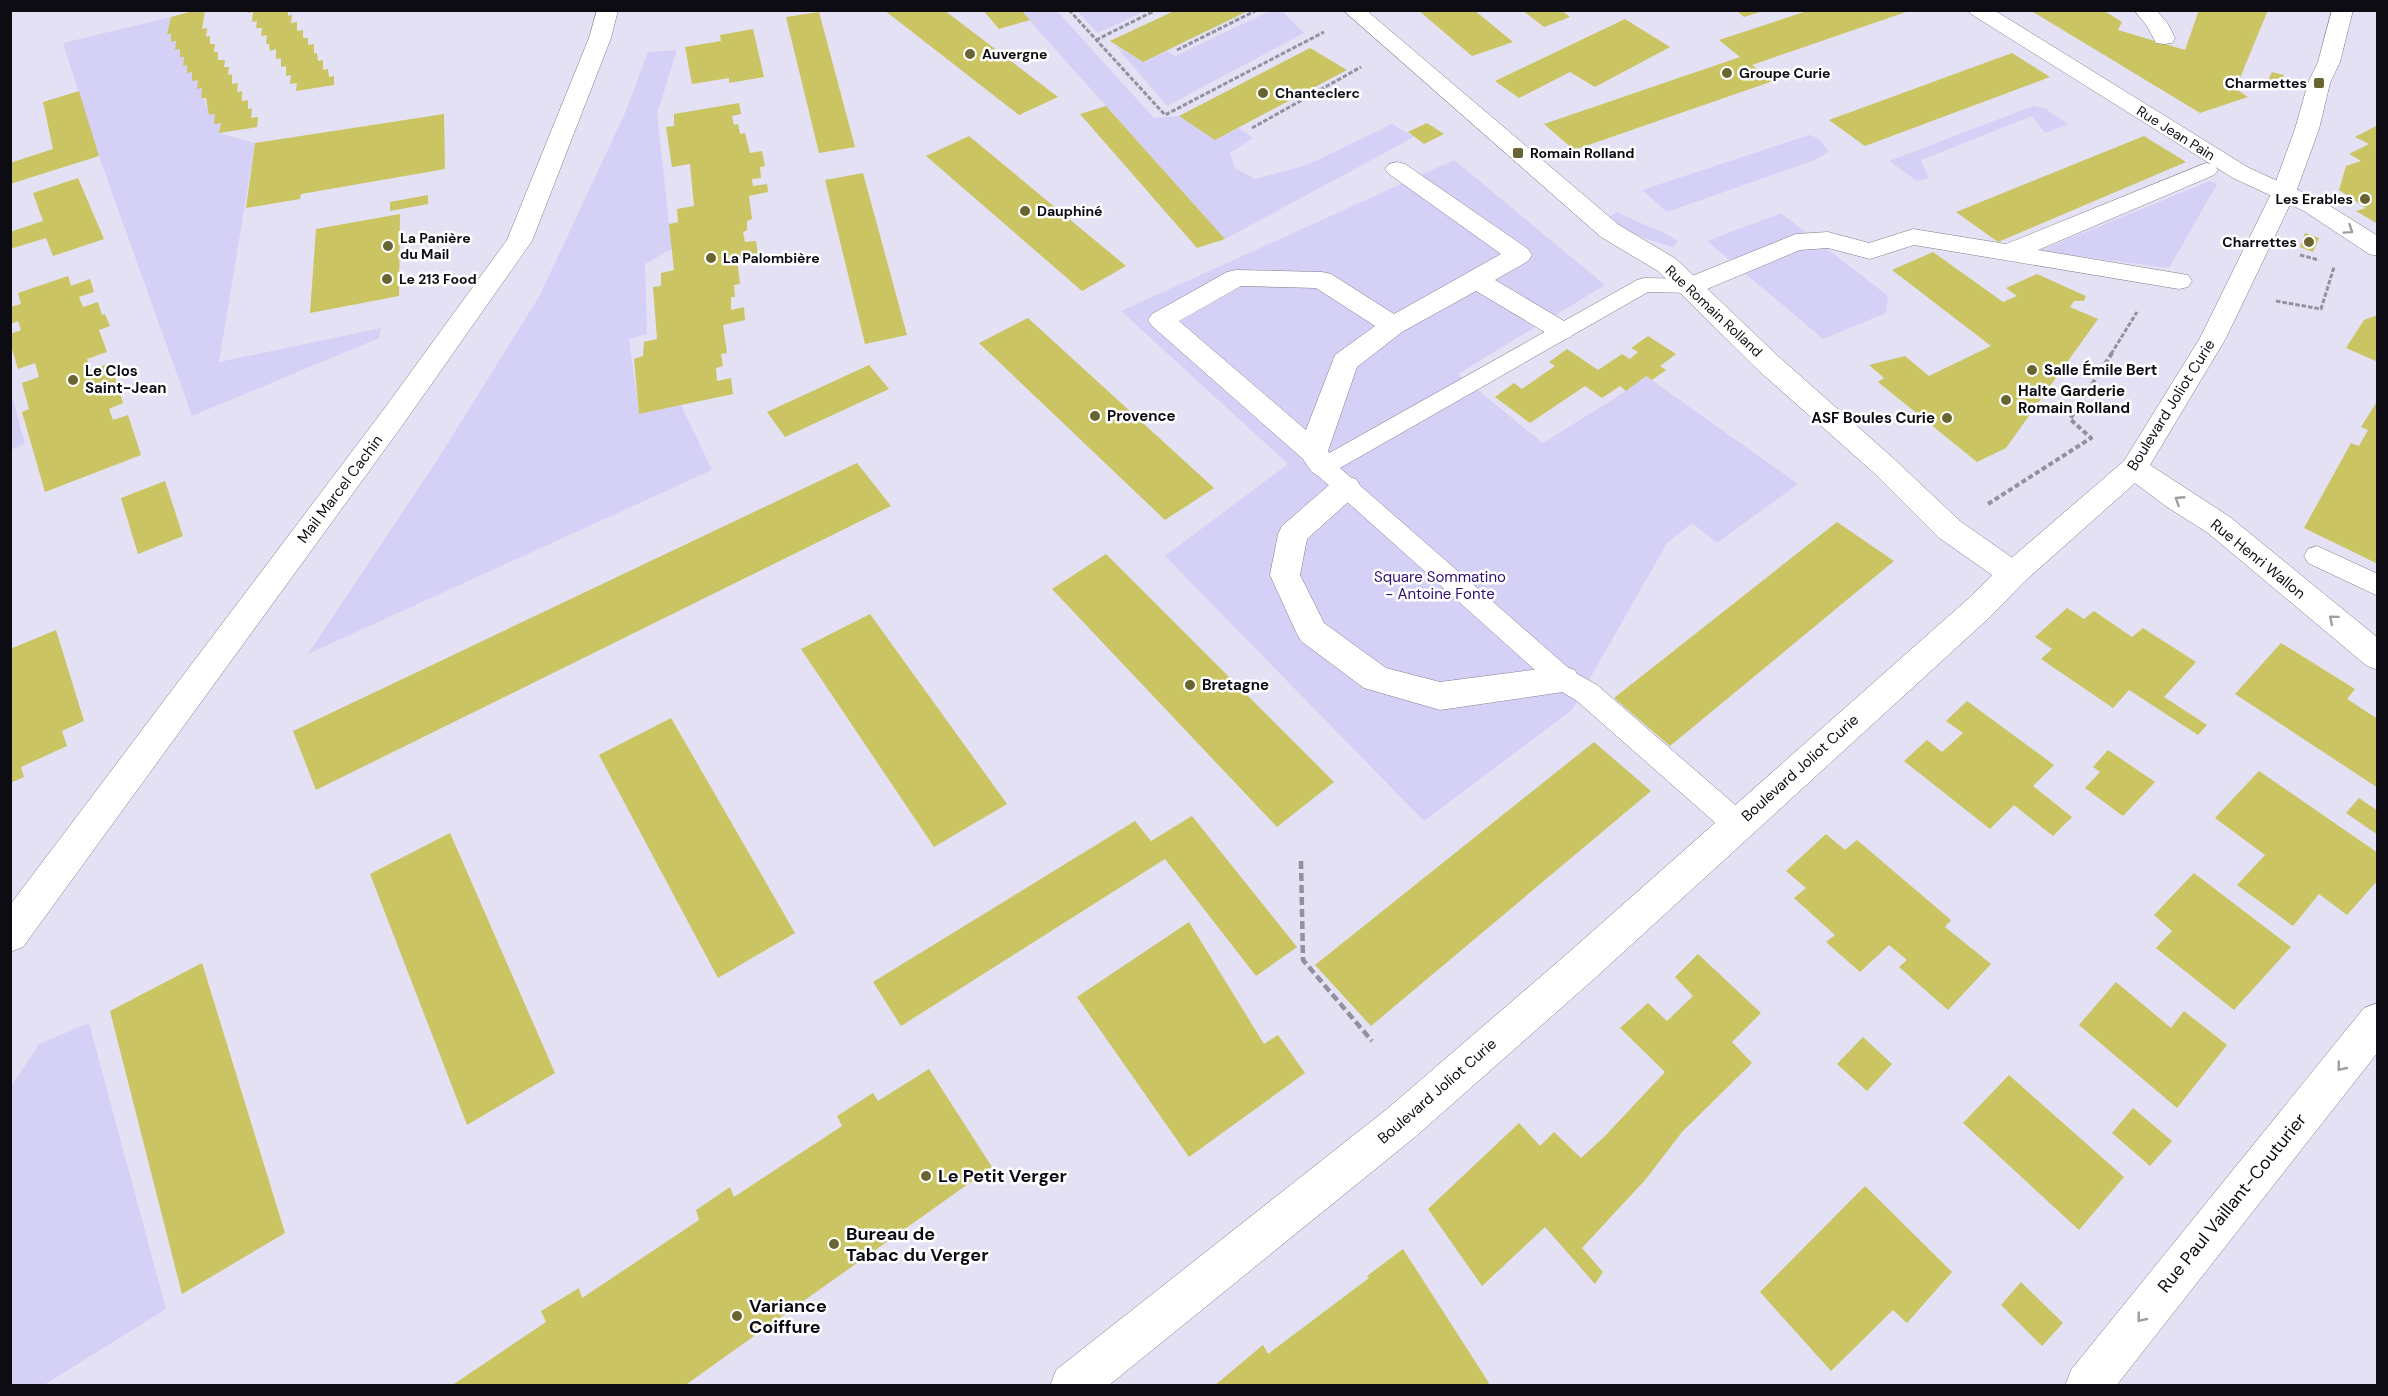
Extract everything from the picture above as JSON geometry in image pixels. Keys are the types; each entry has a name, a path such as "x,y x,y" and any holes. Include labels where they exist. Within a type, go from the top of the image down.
{"street":[{"name":"Mail Marcel Cachin","path":"10,935 394,417 519,241 600,38 608,10"},
{"name":"Rue Romain Rolland","path":"1353,10 1610,231 1667,265 1769,364 1883,465 1949,529 2013,574"},
{"name":"Rue Jean Pain","path":"1978,10 2241,173 2313,206 2378,249"},
{"path":"2144,10 2157,24 2164,38"},
{"name":"Boulevard Joliot Curie","path":"1072,1386 1401,1123 1581,966 2013,574 2134,468 2213,338 2284,192 2307,129 2319,83 2329,62 2343,10"},
{"path":"1397,169 1519,255 1393,326 1345,362 1328,469 1293,534 1285,575 1312,632 1376,679 1440,696 1563,679"},
{"path":"2008,253 2206,170"},
{"path":"1691,286 1796,242 1828,240 1870,251 1913,237 2179,281"},
{"path":"1328,469 1161,320 1236,278 1322,280 1393,326"},
{"path":"1476,280 1562,331"},
{"name":"Rue Henri Wallon","path":"2134,468 2219,525 2378,657"},
{"name":"Rue Paul Vaillant-Couturier","path":"2087,1386 2378,1021"}],"lane":[{"path":"1691,286 1644,285 1328,469 1563,679 1587,693 1738,825"},
{"path":"2317,556 2378,586"}],"path":[{"path":"1069,10 1165,115 1333,28"},
{"path":"1095,40 1156,10"},
{"path":"1177,50 1257,10"},
{"path":"1252,128 1362,67"},
{"path":"2235,294 2321,309 2335,264"},
{"path":"1982,507 2091,438 2070,419 2137,310 2144,276"},
{"path":"2282,302 2285,292"},
{"path":"1301,861 1303,960 1372,1041"}],"green space":[{"path":"1272,10 1282,11 1304,33 1167,106 1116,46 1143,62 1166,51 1175,56"},
{"path":"1021,11 1057,11 1154,118 1179,116 1215,140 1239,128 1253,138 1230,153 1235,168 1255,179 1307,165 1392,124 1414,137 1225,239"},
{"path":"1077,11 1145,11 1098,33"},
{"path":"171,17 167,34 171,34 171,42 176,41 175,50 180,49 180,57 184,57 183,66 187,65 187,73 192,72 192,80 198,80 198,89 202,88 206,106 209,106 209,115 215,114 221,123 219,133 255,143 219,362 381,328 379,338 192,416 99,156 63,43"},
{"path":"677,50 657,114 672,249 645,264 647,334 629,339 639,413 681,405 712,470 308,654 438,459 540,295 625,113 648,52"},
{"path":"2033,106 2044,108 2068,124 2045,133 2032,116 1921,160 1929,178 1917,181 1889,161"},
{"path":"1809,135 1818,138 1829,151 1815,160 1667,212 1642,190"},
{"name":"Square Sommatino - Antoine Fonte","path":"1454,160 1605,285 1458,374 1543,443 1646,376 1798,484 1717,543 1692,523 1667,543 1572,710 1424,821 1165,556 1288,464 1121,311"},
{"path":"2210,181 2217,184 2169,268 2039,251"},
{"path":"1617,212 1678,241 1673,247 1631,232 1609,217"},
{"path":"1781,213 1888,296 1886,313 1823,339 1707,241"},
{"path":"11,392 25,444 10,450"},
{"path":"89,1023 166,1309 44,1385 11,1385 11,1087 39,1044"}],"building":[{"path":"196,10 205,10 202,29 207,28 206,37 210,36 210,44 215,44 214,52 218,52 218,60 225,60 224,67 229,67 228,75 232,74 232,84 238,83 237,92 242,91 242,101 248,100 248,109 252,108 251,118 258,117 257,127 219,133 221,123 214,124 215,114 209,115 206,98 201,98 202,88 197,89 198,80 192,81 192,72 187,73 187,65 183,66 184,57 180,57 180,49 175,50 176,41 171,42 171,34 167,34 171,17"},
{"path":"248,10 288,10 288,16 292,15 291,23 297,22 297,31 303,30 303,38 308,38 308,45 314,44 314,53 317,53 318,61 323,60 323,70 328,69 329,77 334,76 334,85 296,91 297,83 290,84 291,75 286,76 286,66 281,67 281,58 276,59 276,49 270,51 269,44 266,44 267,35 261,36 262,28 256,28 257,21 252,22 253,12 248,13"},
{"name":"Auvergne","path":"884,10 944,10 1058,97 1019,115"},
{"path":"983,10 1021,10 1030,20 999,29"},
{"path":"1176,10 1250,10 1143,62 1110,41"},
{"path":"1418,10 1474,10 1513,42 1472,56"},
{"path":"1522,10 1561,10 1570,17 1544,27"},
{"path":"1736,10 1763,10 1763,11 1744,17"},
{"name":"Groupe Curie","path":"1810,10 1909,11 1752,65 1773,81 1574,150 1544,124 1740,57 1719,40"},
{"path":"2030,10 2103,10 2122,22 2118,30 2185,50 2199,10 2268,10 2240,78 2233,87 2248,97 2200,113"},
{"path":"819,12 855,147 819,153 786,17"},
{"path":"1625,19 1670,47 1595,87 1570,72 1519,98 1495,81"},
{"path":"753,29 764,77 729,83 729,78 692,84 685,47 721,41 720,35"},
{"name":"Chanteclerc","path":"1310,48 1347,70 1215,140 1179,116"},
{"name":"Groupe Curie","path":"2012,53 2050,77 1865,146 1829,120"},
{"path":"2272,72 2284,75 2279,86 2267,83"},
{"path":"79,91 99,156 10,184 10,163 53,149 43,102"},
{"name":"La Palombière","path":"739,103 741,114 732,116 734,125 738,124 740,134 745,133 750,153 762,151 765,166 760,167 761,178 752,179 753,186 767,184 768,192 749,196 752,219 747,221 747,230 743,232 745,242 756,241 758,254 737,258 740,284 734,285 735,297 731,297 731,310 744,307 745,320 723,325 727,353 721,354 723,366 716,368 717,381 731,378 733,394 639,414 634,359 643,356 644,342 657,339 653,287 661,286 661,273 674,270 669,224 678,222 677,209 694,206 690,164 672,167 666,127 674,126 674,114"},
{"path":"1106,106 1225,239 1197,248 1080,114"},
{"path":"444,114 445,169 301,194 300,199 246,208 255,143"},
{"path":"1427,123 1444,134 1424,144 1408,132"},
{"name":"Les Erables","path":"2378,125 2378,224 2356,211 2366,208 2339,190 2346,166 2361,161 2349,154 2369,144 2355,137"},
{"name":"Dauphiné","path":"969,136 1126,266 1082,291 926,156"},
{"path":"2144,136 2186,162 1998,242 1956,212"},
{"path":"863,173 907,335 865,344 825,180"},
{"path":"78,178 104,239 53,256 46,238 10,249 10,232 43,221 33,193"},
{"path":"428,195 428,204 390,211 390,202"},
{"path":"400,214 399,296 310,313 316,229"},
{"name":"Charrettes","path":"2305,233 2319,238 2313,252 2300,247"},
{"path":"1933,252 2003,302 2017,296 2006,288 2037,274 2086,296 2084,301 2074,301 2070,307 2098,319 2006,448 1977,462 1878,382 1884,378 1869,365 1905,356 1929,376 1991,346 1892,270"},
{"name":"Le Clos Saint-Jean","path":"68,276 71,286 90,279 94,292 79,297 83,307 98,302 102,315 105,314 110,326 99,330 107,352 87,359 91,370 110,363 123,403 109,409 113,420 128,415 141,455 45,492 22,412 29,409 22,383 39,377 35,363 18,369 10,334 21,330 18,321 10,324 10,307 21,304 18,293"},
{"path":"2378,315 2378,362 2346,348 2364,320"},
{"name":"Provence","path":"1028,318 1214,488 1165,520 979,343"},
{"path":"1648,336 1676,354 1660,366 1666,370 1652,380 1646,376 1626,391 1620,386 1602,398 1585,386 1530,423 1495,397 1514,383 1522,389 1555,366 1549,362 1567,349 1598,370 1622,354 1630,359 1638,352 1631,348"},
{"path":"869,365 889,389 785,437 767,412"},
{"path":"2378,400 2378,564 2304,528 2351,443 2359,446 2368,430 2361,427"},
{"path":"857,463 891,506 316,790 293,731"},
{"path":"165,481 183,536 138,554 121,498"},
{"path":"1837,522 1894,561 1670,746 1614,698"},
{"name":"Bretagne","path":"1106,554 1334,782 1277,827 1052,589"},
{"path":"2067,608 2084,619 2094,611 2132,637 2143,628 2196,662 2164,697 2207,725 2198,735 2129,690 2113,708 2041,659 2052,649 2035,637"},
{"path":"870,614 1007,804 934,847 801,649"},
{"path":"56,630 84,721 62,731 67,746 21,767 24,777 10,783 10,649"},
{"path":"2281,643 2355,689 2347,699 2378,719 2378,788 2235,694"},
{"path":"1967,701 2054,765 2033,786 2072,817 2053,836 2014,805 1990,829 1904,761 1927,740 1942,752 1963,733 1946,721"},
{"path":"671,718 795,933 718,978 599,755"},
{"path":"1594,742 1651,791 1371,1026 1315,965"},
{"path":"2108,750 2155,782 2123,816 2085,788 2100,772 2093,767"},
{"path":"2259,771 2378,853 2378,880 2347,915 2319,894 2293,926 2237,885 2265,855 2215,818"},
{"path":"2359,798 2378,811 2378,835 2346,813"},
{"path":"1192,816 1297,947 1256,976 1165,859 901,1026 873,982 1135,821 1151,841"},
{"path":"450,833 555,1073 467,1125 370,874"},
{"path":"1826,834 1845,850 1857,840 1951,920 1945,927 1991,964 1948,1010 1899,967 1907,960 1889,945 1860,972 1826,942 1835,935 1794,898 1806,888 1786,871"},
{"path":"2194,873 2291,947 2234,1010 2156,948 2172,931 2154,915"},
{"path":"1189,922 1264,1044 1278,1035 1305,1073 1189,1157 1077,997"},
{"path":"1698,954 1761,1013 1732,1042 1752,1063 1682,1132 1646,1179 1582,1248 1603,1272 1595,1284 1545,1227 1482,1286 1428,1209 1519,1123 1540,1146 1554,1132 1581,1158 1605,1136 1665,1072 1620,1028 1648,1003 1667,1021 1693,996 1675,977"},
{"path":"202,963 285,1233 182,1294 110,1011"},
{"path":"2116,982 2171,1028 2184,1011 2227,1045 2177,1108 2079,1025"},
{"path":"1863,1037 1892,1064 1867,1091 1837,1064"},
{"path":"929,1069 992,1167 684,1386 451,1386 546,1322 541,1311 579,1288 582,1298 699,1220 696,1210 730,1187 734,1197 842,1126 837,1116 873,1093 878,1101"},
{"path":"2009,1075 2124,1177 2079,1230 1963,1123"},
{"path":"2133,1108 2172,1141 2150,1166 2112,1133"},
{"path":"1865,1186 1952,1272 1907,1323 1893,1310 1831,1371 1760,1292"},
{"path":"1403,1249 1489,1383 1486,1386 1214,1386 1263,1345 1268,1354 1369,1278 1367,1276"},
{"path":"2021,1282 2063,1323 2042,1346 2001,1305"}],"place":[{"name":"Auvergne","path":"970,54"},
{"name":"Groupe Curie","path":"1727,73"},
{"name":"Charmettes","path":"2319,83"},
{"name":"Chanteclerc","path":"1263,93"},
{"name":"Romain Rolland","path":"1518,153"},
{"name":"Les Erables","path":"2365,199"},
{"name":"Dauphiné","path":"1025,211"},
{"name":"Charrettes","path":"2309,242"},
{"name":"La Panière du Mail","path":"388,246"},
{"name":"La Palombière","path":"711,258"},
{"name":"Le 213 Food","path":"387,279"},
{"name":"Salle Émile Bert","path":"2032,370"},
{"name":"Le Clos Saint-Jean","path":"73,380"},
{"name":"Halte Garderie Romain Rolland","path":"2006,400"},
{"name":"Provence","path":"1095,416"},
{"name":"ASF Boules Curie","path":"1947,418"},
{"name":"Bretagne","path":"1190,685"},
{"name":"Le Petit Verger","path":"926,1176"},
{"name":"Bureau de Tabac du Verger","path":"834,1244"},
{"name":"Variance Coiffure","path":"737,1316"}]}
